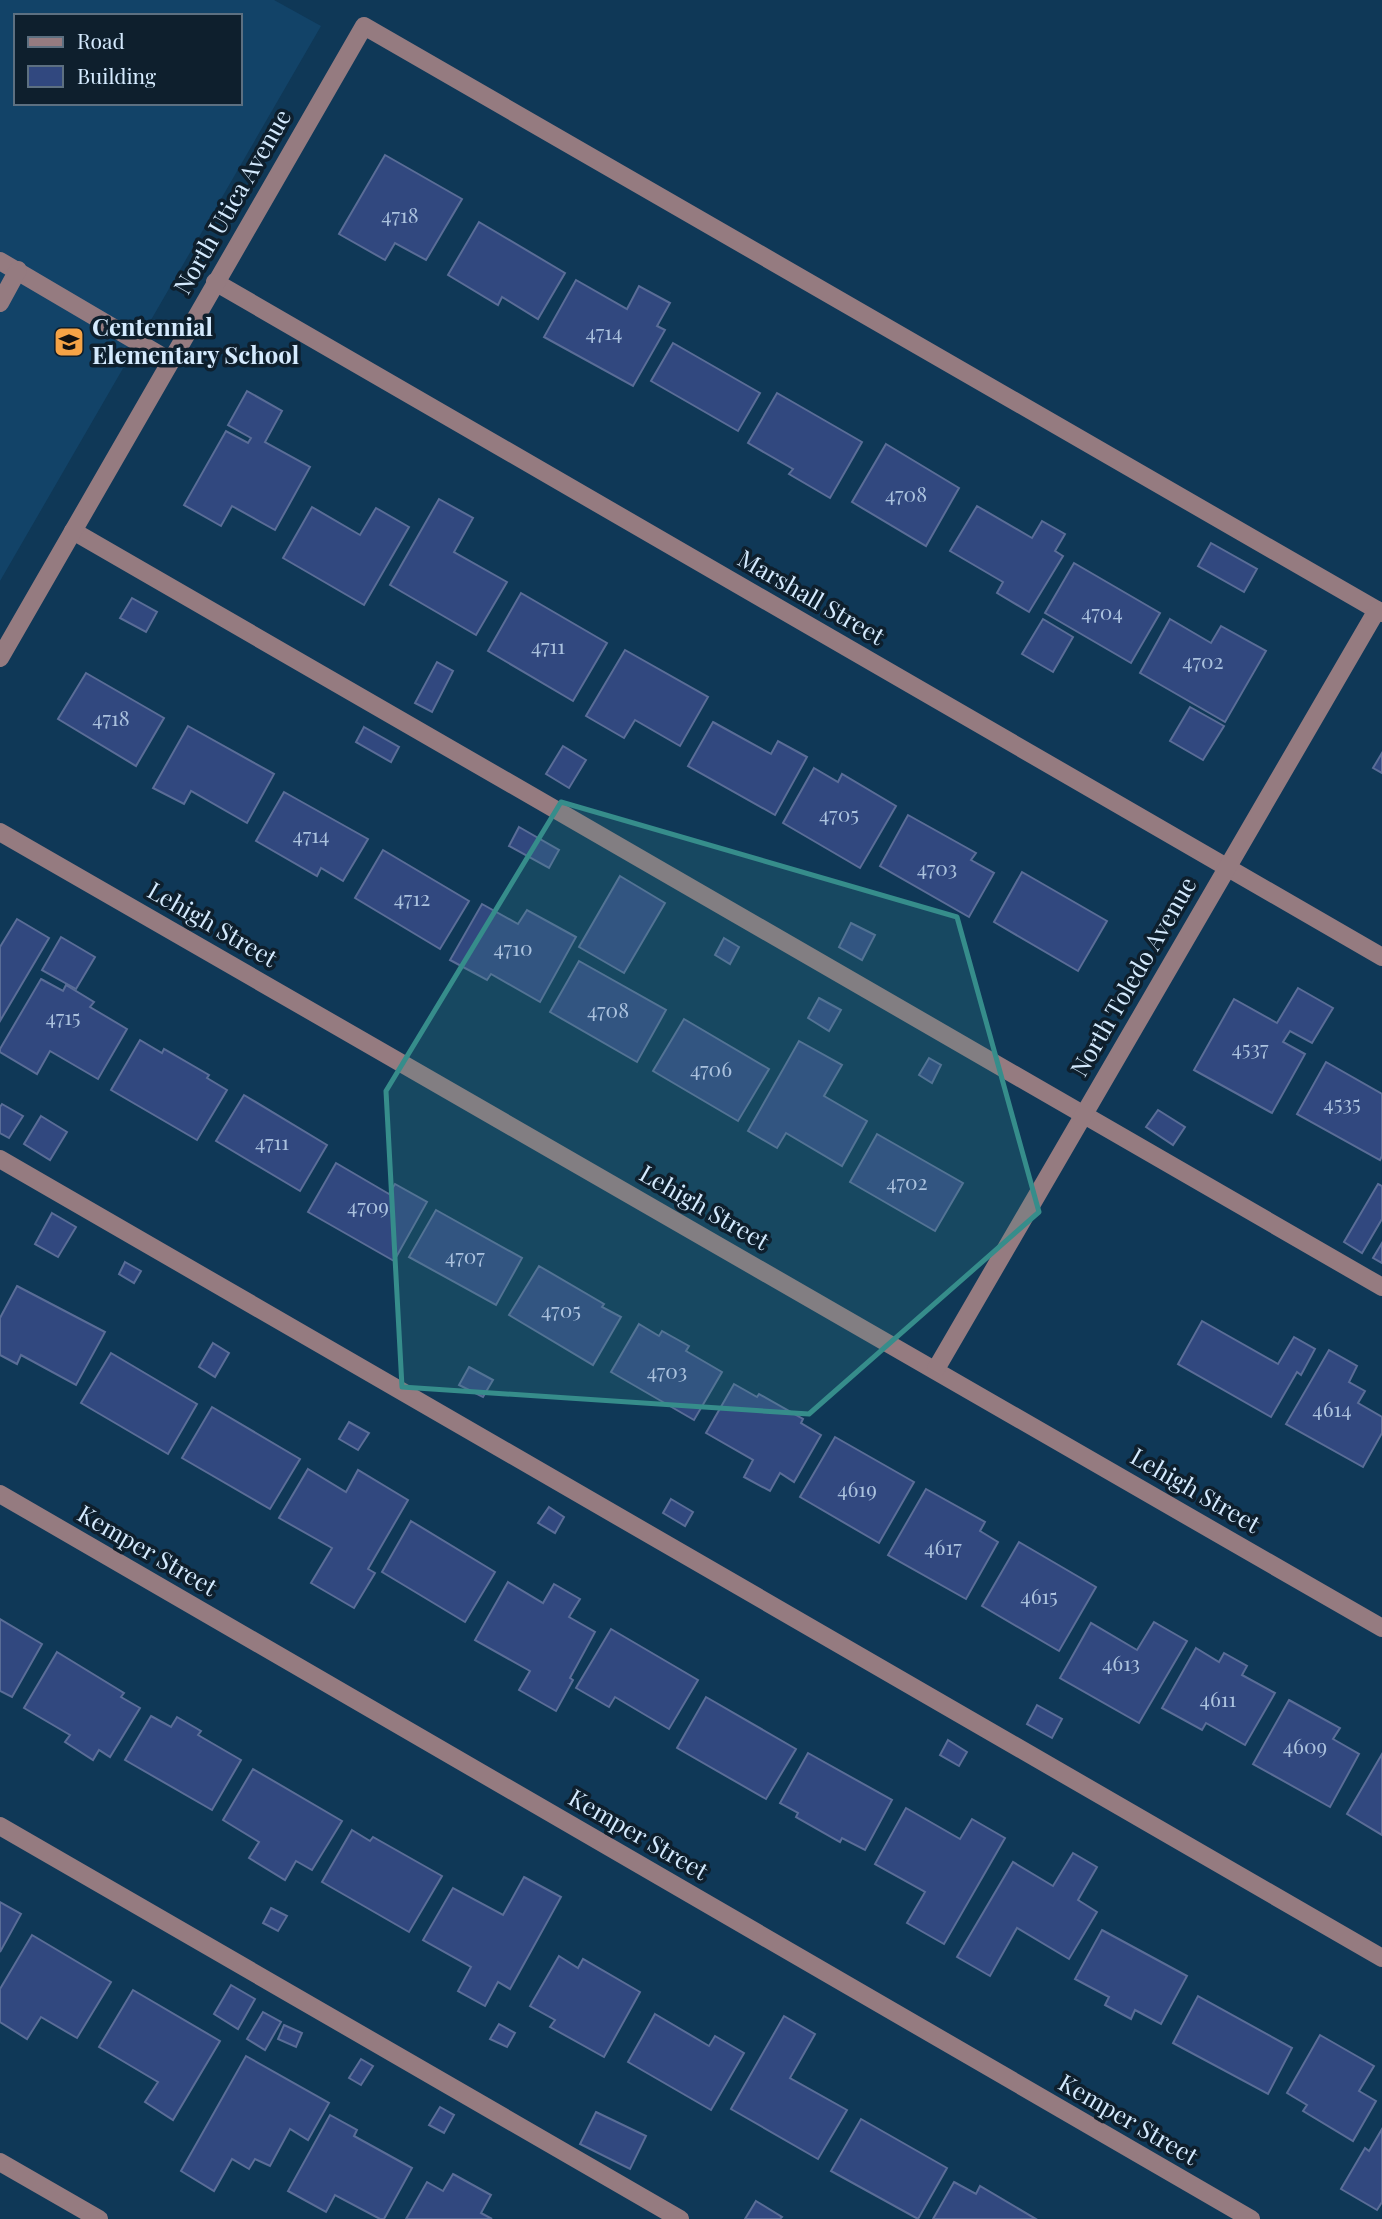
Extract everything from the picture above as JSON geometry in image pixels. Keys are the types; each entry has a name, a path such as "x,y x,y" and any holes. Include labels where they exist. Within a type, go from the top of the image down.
{"street":[{"name":"North Utica Avenue","path":"0,658 364,26 1380,611"},
{"path":"0,261 170,361"},
{"path":"0,303 18,270"},
{"name":"Marshall Street","path":"215,282 1382,957"},
{"path":"73,531 1382,1287"},
{"name":"North Toledo Avenue","path":"936,1369 1226,867 1380,611"},
{"name":"Lehigh Street","path":"0,832 1382,1628"},
{"path":"0,1159 1382,1958"},
{"name":"Kemper Street","path":"0,1494 1251,2219"},
{"path":"0,1826 680,2219"},
{"path":"0,2162 99,2219"}],"highlighted area":[{"path":"561,802 957,917 1039,1212 809,1414 402,1387 386,1091"}],"shaded area":[{"name":"Centennial Elementary School","path":"0,0 274,0 321,26 0,581"}],"building":[{"path":"385,155 462,199 426,260 395,243 385,260 339,234"},
{"path":"479,222 565,273 538,319 502,297 498,305 448,275"},
{"path":"576,280 627,309 639,286 670,303 657,326 665,330 633,386 544,337"},
{"path":"673,343 760,393 738,431 651,381"},
{"path":"247,391 282,411 265,442 310,467 275,530 232,506 221,526 184,505 226,431 248,443 251,438 228,425"},
{"path":"777,393 862,442 830,498 789,474 793,469 748,443"},
{"path":"886,444 959,488 926,546 852,502"},
{"path":"439,499 473,518 454,552 507,582 476,635 390,585"},
{"path":"977,506 1032,538 1042,521 1065,534 1055,551 1063,556 1029,612 997,593 1003,582 950,551"},
{"path":"312,507 360,535 376,508 409,527 364,605 283,558"},
{"path":"1211,543 1257,569 1244,592 1198,566"},
{"path":"1074,563 1160,613 1131,663 1045,613"},
{"path":"521,593 607,643 573,701 488,651"},
{"path":"132,598 157,612 146,632 120,618"},
{"path":"1043,619 1073,637 1053,672 1022,654"},
{"path":"1170,619 1211,643 1221,626 1266,651 1225,722 1140,673"},
{"path":"625,650 708,697 680,746 635,720 624,738 586,716"},
{"path":"437,662 453,671 432,712 415,703"},
{"path":"86,673 164,718 136,766 58,719"},
{"path":"1190,707 1224,726 1203,760 1170,741"},
{"path":"713,722 771,754 778,741 807,757 775,815 688,766"},
{"path":"188,726 274,774 247,823 191,791 184,804 153,788"},
{"path":"364,727 399,747 391,762 356,742"},
{"path":"563,746 586,760 569,788 546,774"},
{"path":"1382,753 1382,773 1373,768"},
{"path":"814,768 838,782 842,774 896,806 860,868 783,823"},
{"path":"284,792 368,839 343,881 321,868 317,876 256,841"},
{"path":"908,815 976,853 971,860 994,873 969,917 880,866"},
{"path":"519,827 559,850 549,868 509,846"},
{"path":"383,850 469,901 440,949 355,898"},
{"path":"1022,872 1107,921 1078,971 994,922"},
{"path":"620,876 665,903 624,973 579,947"},
{"path":"482,904 518,924 527,910 576,937 540,1002 491,974 487,980 450,960"},
{"path":"17,919 49,938 0,1021 0,947"},
{"path":"851,923 875,935 862,960 839,947"},
{"path":"61,937 95,957 76,989 42,970"},
{"path":"724,938 739,947 730,964 715,955"},
{"path":"579,961 666,1010 637,1062 550,1012"},
{"path":"41,979 63,991 66,985 94,1002 90,1007 127,1029 98,1079 50,1051 37,1074 0,1052"},
{"path":"1298,988 1333,1008 1312,1043 1290,1031 1283,1042 1305,1054 1272,1113 1194,1070 1234,999 1277,1023"},
{"path":"819,998 841,1010 829,1031 808,1018"},
{"path":"684,1019 769,1069 738,1121 653,1071"},
{"path":"140,1040 162,1053 164,1049 209,1075 207,1078 227,1090 197,1140 111,1090"},
{"path":"799,1041 842,1065 824,1096 867,1121 842,1166 786,1133 777,1148 748,1131"},
{"path":"929,1058 941,1065 932,1083 919,1075"},
{"path":"1326,1062 1382,1094 1380,1160 1297,1114"},
{"path":"244,1095 327,1145 300,1191 216,1141"},
{"path":"2,1104 23,1116 9,1138 0,1133"},
{"path":"1158,1110 1185,1127 1173,1145 1146,1127"},
{"path":"41,1116 67,1132 50,1160 24,1144"},
{"path":"877,1134 963,1183 935,1231 850,1182"},
{"path":"336,1163 389,1194 395,1184 427,1202 394,1261 308,1212"},
{"path":"1378,1184 1382,1186 1382,1219 1362,1253 1344,1242"},
{"path":"436,1210 522,1258 496,1305 409,1257"},
{"path":"52,1213 76,1227 58,1257 35,1244"},
{"path":"1382,1243 1382,1263 1373,1258"},
{"path":"125,1262 141,1271 134,1283 119,1274"},
{"path":"539,1266 621,1317 593,1365 509,1315"},
{"path":"17,1286 105,1332 76,1385 21,1355 17,1364 0,1355 0,1318"},
{"path":"1202,1321 1278,1364 1294,1337 1315,1349 1301,1375 1297,1372 1271,1417 1178,1364"},
{"path":"639,1324 659,1336 662,1331 689,1346 686,1351 722,1372 694,1420 611,1372"},
{"path":"213,1343 229,1353 215,1377 199,1367"},
{"path":"1329,1350 1357,1366 1349,1382 1365,1391 1358,1403 1382,1417 1382,1433 1363,1467 1286,1424"},
{"path":"111,1353 197,1404 168,1454 81,1403"},
{"path":"469,1367 493,1380 483,1397 459,1385"},
{"path":"734,1384 757,1397 759,1394 803,1419 801,1423 821,1435 794,1482 780,1473 770,1491 744,1477 753,1460 706,1433"},
{"path":"212,1407 300,1459 270,1509 182,1458"},
{"path":"349,1422 369,1433 358,1450 339,1439"},
{"path":"835,1437 914,1482 879,1543 800,1497"},
{"path":"308,1469 346,1492 358,1470 408,1500 368,1569 375,1573 354,1608 311,1583 332,1548 279,1518"},
{"path":"926,1489 985,1522 980,1531 998,1542 966,1599 888,1555"},
{"path":"671,1499 693,1512 685,1526 663,1513"},
{"path":"549,1507 564,1517 555,1533 538,1523"},
{"path":"411,1521 495,1572 465,1622 382,1572"},
{"path":"1019,1542 1096,1587 1059,1651 982,1606"},
{"path":"508,1582 543,1603 554,1584 580,1599 569,1617 595,1632 556,1711 519,1690 530,1671 475,1640"},
{"path":"0,1619 42,1644 12,1697 0,1691"},
{"path":"1154,1622 1187,1641 1139,1723 1060,1678 1091,1623 1137,1650"},
{"path":"611,1629 698,1680 669,1729 615,1697 609,1707 576,1688"},
{"path":"1196,1648 1219,1662 1224,1653 1247,1666 1242,1675 1275,1693 1245,1745 1206,1723 1202,1730 1162,1708"},
{"path":"57,1652 124,1693 121,1697 140,1708 110,1757 99,1750 93,1760 65,1742 70,1735 24,1708"},
{"path":"706,1697 796,1749 766,1799 677,1748"},
{"path":"1289,1700 1340,1728 1333,1739 1359,1754 1330,1807 1253,1764"},
{"path":"1037,1705 1062,1719 1052,1738 1027,1724"},
{"path":"151,1716 171,1727 177,1717 201,1731 198,1735 241,1760 212,1810 125,1760"},
{"path":"948,1740 967,1752 959,1766 940,1755"},
{"path":"808,1753 892,1800 865,1850 842,1838 840,1842 796,1817 798,1813 780,1803"},
{"path":"1382,1754 1382,1835 1347,1814"},
{"path":"253,1769 342,1821 312,1870 296,1861 285,1880 249,1858 259,1842 223,1820"},
{"path":"906,1808 960,1839 972,1819 1005,1838 944,1944 907,1923 925,1892 875,1864"},
{"path":"352,1830 370,1841 373,1837 442,1876 409,1932 322,1882"},
{"path":"1073,1853 1097,1867 1078,1900 1097,1912 1069,1959 1017,1928 990,1976 957,1957 1013,1862 1053,1886"},
{"path":"524,1877 561,1897 510,1989 498,1982 485,2006 458,1991 471,1967 423,1940 453,1888 503,1915"},
{"path":"0,1902 21,1914 0,1952"},
{"path":"271,1908 287,1916 278,1931 263,1923"},
{"path":"1102,1930 1187,1976 1161,2024 1135,2010 1131,2019 1105,2005 1109,1997 1075,1979"},
{"path":"32,1935 111,1982 77,2038 41,2017 27,2039 0,2022 0,1989"},
{"path":"559,1956 578,1968 583,1959 640,1992 604,2057 550,2027 555,2020 530,2006"},
{"path":"231,1985 255,1999 238,2029 214,2014"},
{"path":"133,1990 220,2041 173,2120 145,2102 158,2082 99,2047"},
{"path":"1198,1996 1292,2048 1268,2094 1173,2043"},
{"path":"263,2012 281,2022 265,2050 247,2039"},
{"path":"655,2014 709,2046 715,2036 744,2053 711,2110 628,2062"},
{"path":"784,2016 815,2034 790,2078 847,2110 818,2159 731,2109"},
{"path":"499,2024 515,2033 507,2047 490,2039"},
{"path":"284,2025 302,2033 296,2047 278,2039"},
{"path":"1320,2035 1374,2066 1359,2091 1376,2101 1353,2141 1303,2111 1307,2105 1287,2093"},
{"path":"246,2056 329,2103 308,2140 290,2129 270,2166 255,2159 249,2169 232,2159 214,2191 181,2171"},
{"path":"361,2059 373,2066 361,2085 349,2078"},
{"path":"440,2107 454,2115 444,2133 429,2125"},
{"path":"596,2112 646,2136 630,2169 580,2144"},
{"path":"330,2115 357,2130 354,2136 412,2168 384,2219 335,2195 326,2212 288,2191"},
{"path":"861,2119 947,2168 918,2219 831,2171"},
{"path":"1382,2129 1382,2202 1377,2210 1341,2189 1365,2148 1369,2151"},
{"path":"453,2174 491,2195 481,2213 492,2219 406,2219 427,2182 443,2191"},
{"path":"954,2182 976,2194 980,2186 1036,2219 933,2219"},
{"path":"756,2201 782,2217 745,2219"}],"place":[{"name":"Centennial Elementary School","path":"69,342"}]}
